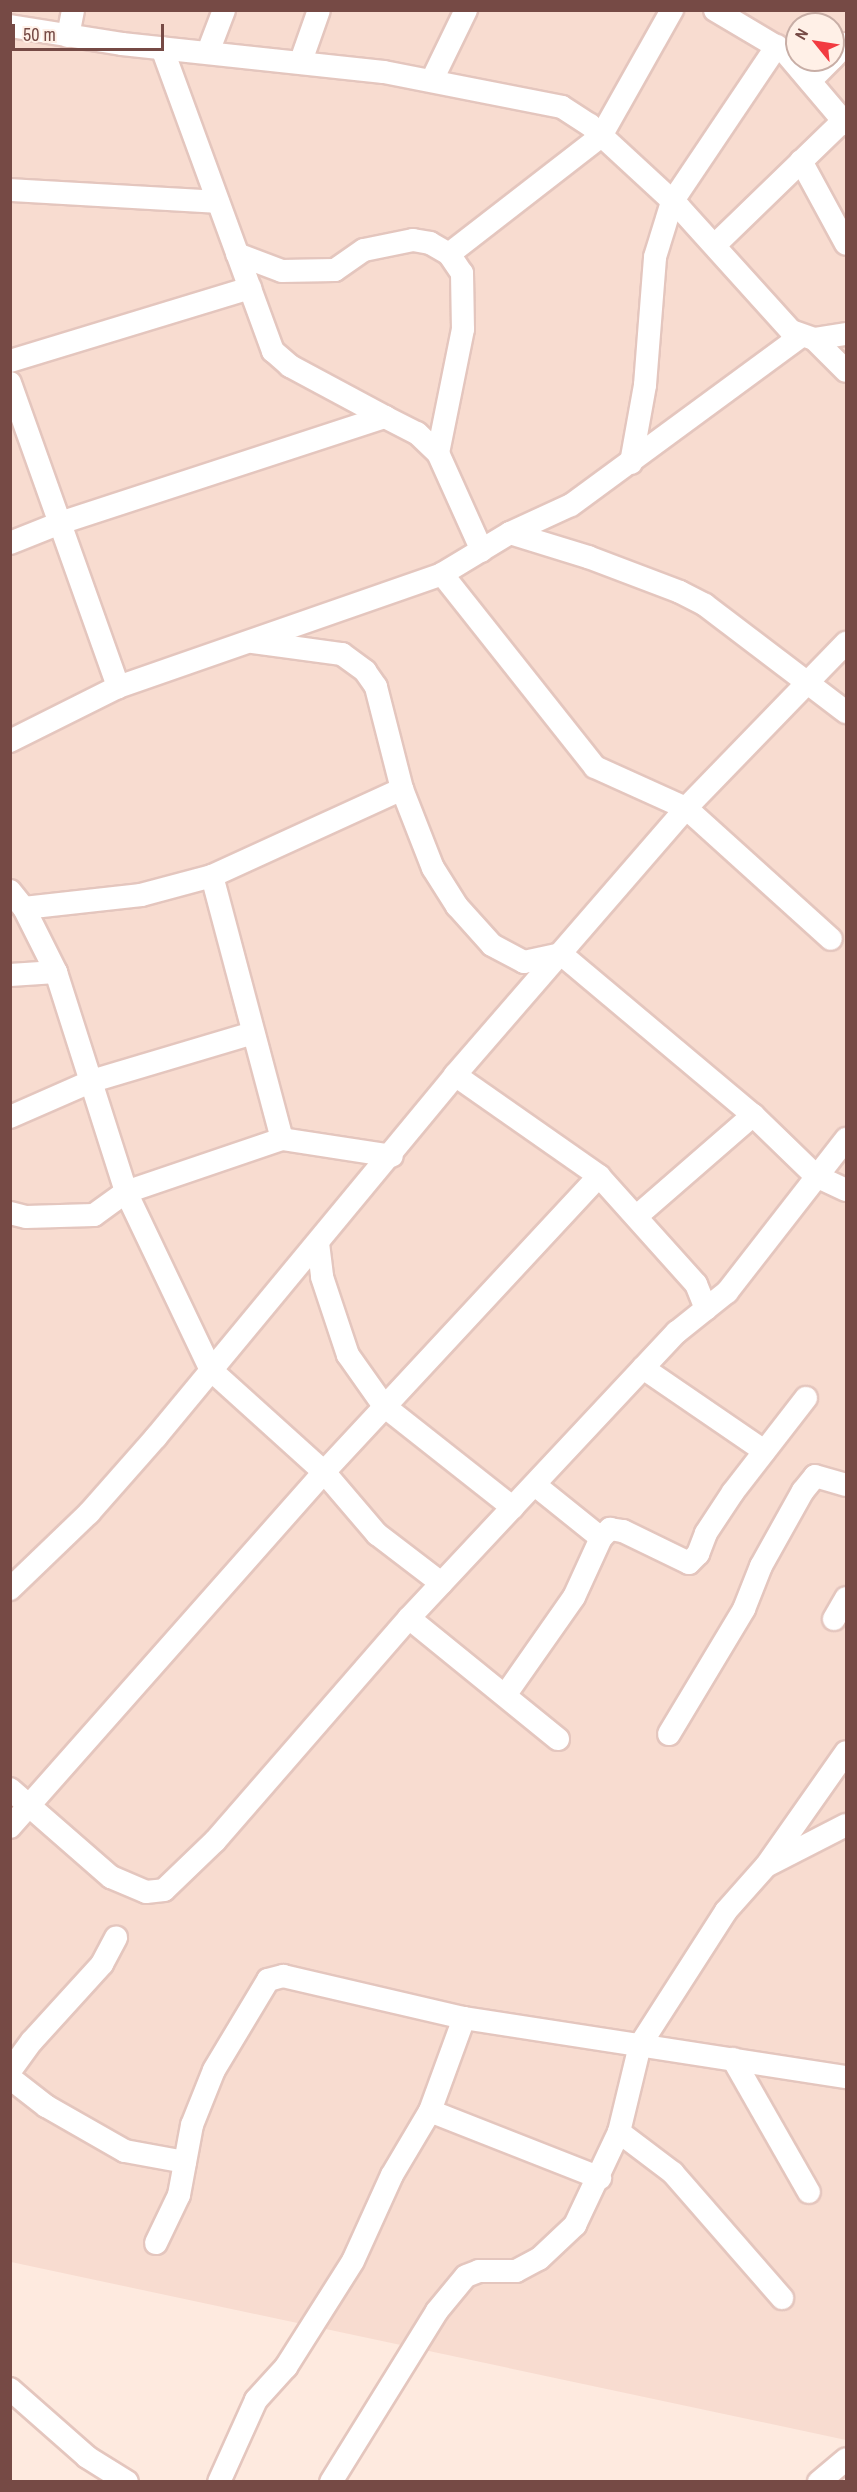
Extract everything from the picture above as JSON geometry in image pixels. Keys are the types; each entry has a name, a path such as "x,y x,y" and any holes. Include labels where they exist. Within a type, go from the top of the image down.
{"street":[{"path":"68,36 73,10"},
{"path":"208,52 224,10"},
{"path":"301,61 319,10"},
{"path":"432,80 466,10"},
{"path":"449,254 601,136 672,10"},
{"path":"716,244 801,161 845,122 777,46 730,14"},
{"path":"10,26 162,48 301,61 432,80 548,102 576,115 601,136 716,244 807,338 846,371"},
{"path":"631,463 645,385 655,257 672,202 777,46"},
{"path":"162,48 237,254 280,360 417,433 438,453 482,551"},
{"path":"810,81 819,72"},
{"path":"801,161 846,244"},
{"path":"10,190 218,202"},
{"path":"237,254 282,271 335,270 364,250 413,240 430,243 449,254 462,273 463,329 438,453"},
{"path":"10,361 250,288"},
{"path":"10,741 118,687 442,574 510,533 571,505 807,338 846,334"},
{"path":"10,383 118,687"},
{"path":"10,543 60,523 385,417"},
{"path":"510,533 588,557 680,591 705,605 846,712"},
{"path":"442,574 595,767 639,790 686,808 831,939"},
{"path":"249,642 342,654 365,670 383,709 402,789 433,868 458,906 492,945 524,962 561,954"},
{"path":"10,1590 89,1513 392,1156 455,1075 686,808 846,644"},
{"path":"402,789 212,876 141,895 17,900 56,972 126,1192 211,1370 324,1472 377,1534 441,1583"},
{"path":"212,876 282,1139"},
{"path":"561,954 753,1115 816,1176 846,1190"},
{"path":"10,975 56,972"},
{"path":"10,1117 92,1081 254,1033"},
{"path":"455,1075 599,1176 696,1284 706,1309"},
{"path":"637,1216 753,1115"},
{"path":"10,1213 26,1217 94,1215 126,1192 282,1139 392,1156"},
{"path":"10,1789 111,1877 146,1892 164,1890 215,1841 441,1583 677,1332 706,1309 746,1269 846,1139"},
{"path":"10,1827 324,1472 599,1176"},
{"path":"318,1243 322,1277 348,1354 384,1406 513,1508"},
{"path":"643,1368 764,1451"},
{"path":"506,1694 574,1597 601,1538 610,1529 623,1531 689,1563 698,1554 706,1533 728,1500 806,1398"},
{"path":"669,1734 744,1609 761,1566 803,1491 815,1476 846,1485"},
{"path":"535,1485 601,1538"},
{"path":"834,1619 846,1598"},
{"path":"409,1618 506,1694 558,1739"},
{"path":"331,2481 437,2311 466,2276 479,2271 516,2271 539,2259 575,2225 600,2178 619,2132 640,2045 726,1911 766,1866 846,1752"},
{"path":"766,1866 846,1825"},
{"path":"10,2071 32,2041 102,1964 116,1938"},
{"path":"156,2243 179,2195 192,2126 214,2070 268,1980 283,1976 464,2018 846,2077"},
{"path":"219,2481 256,2400 286,2367 352,2261 392,2175 430,2111 464,2018"},
{"path":"733,2059 809,2192"},
{"path":"10,2078 46,2106 125,2151 185,2162"},
{"path":"430,2111 600,2178"},
{"path":"619,2132 674,2173 782,2298"},
{"path":"10,2389 87,2457 127,2481"},
{"path":"819,2481 846,2459"}],"shaded area":[{"path":"11,11 846,11 846,2440 11,2262"}]}
